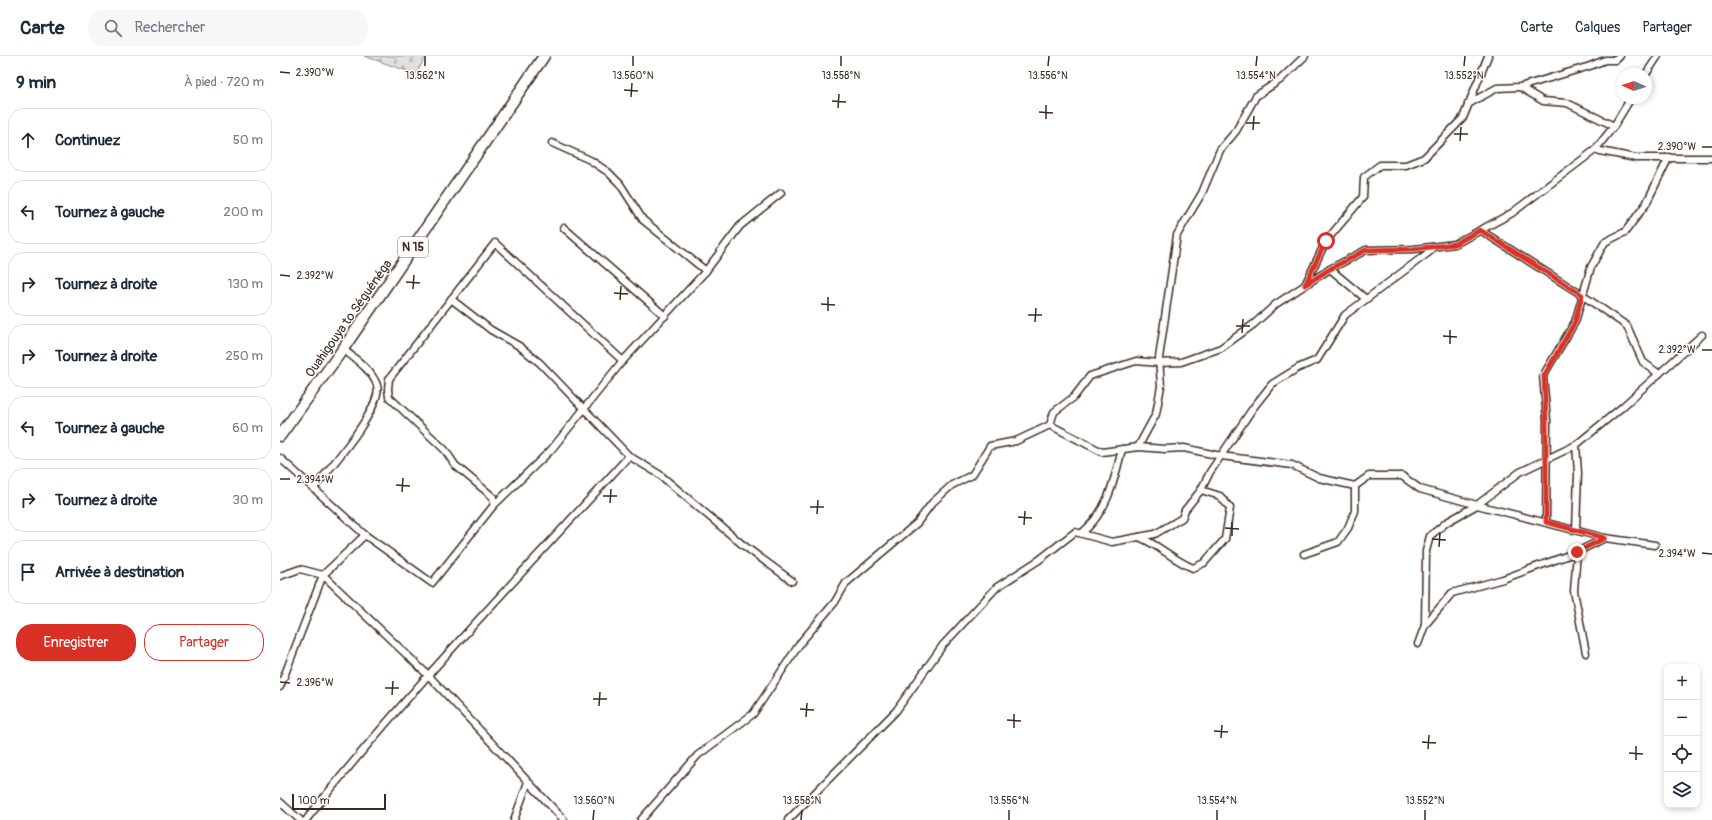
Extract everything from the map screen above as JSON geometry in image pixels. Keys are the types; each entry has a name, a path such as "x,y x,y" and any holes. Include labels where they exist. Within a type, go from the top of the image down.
{"main road":[{"name":"Ouahigouya to Séguénéga","path":"282,430 343,349 544,56"}],"street":[{"path":"1138,447 1156,414 1161,386 1158,363 1177,235 1202,193 1220,150 1236,131 1256,96 1280,80 1305,56"},
{"path":"1305,285 1326,241 1363,197 1364,177 1380,165 1406,165 1424,158 1463,118 1488,56"},
{"path":"1468,104 1497,88 1520,87 1605,60 1616,60 1620,56"},
{"path":"1650,68 1658,56"},
{"path":"1520,87 1543,101 1567,103 1614,126"},
{"path":"641,820 698,755 753,714 801,642 835,602 846,584 917,523 932,503 952,485 972,475 990,446 1016,441 1050,425 1054,412 1074,397 1090,376 1136,361 1158,363 1181,362 1221,348 1254,324 1276,304 1330,269 1366,250 1414,249 1455,244 1512,213 1595,150 1614,126 1627,104"},
{"path":"552,143 590,160 608,172 620,184 643,220 706,271"},
{"path":"1595,150 1636,158 1712,158"},
{"path":"1546,522 1546,420 1544,376 1575,322 1591,267 1605,242 1625,232 1646,204 1669,158"},
{"path":"280,458 365,535 432,583 494,505 551,450 623,361 706,271 740,226 781,193"},
{"path":"564,228 665,316"},
{"path":"1480,230 1582,295 1627,326 1643,362 1659,374"},
{"path":"494,505 493,497 455,465 444,450 410,415 389,397 388,389 390,379 495,243 623,361"},
{"path":"788,820 896,711 943,645 997,587 1039,560 1074,532 1112,542 1155,534 1182,518 1185,510 1201,490 1221,456 1253,408 1272,384 1298,368 1318,360 1345,315 1428,253 1433,247"},
{"path":"1330,269 1366,299"},
{"path":"452,299 491,330 520,346 540,363 629,456 659,474 743,545 792,581"},
{"path":"1418,644 1425,625 1426,551 1430,536 1447,522 1477,505 1520,472 1576,445 1702,335"},
{"path":"314,488 346,450 361,426 378,393 376,385 366,368 343,349"},
{"path":"376,385 388,389"},
{"path":"1050,425 1102,452 1138,447 1166,449 1184,448 1221,456 1292,465 1319,478 1355,486 1369,476 1402,476 1420,489 1477,505 1605,538 1654,545"},
{"path":"1576,445 1578,473 1576,530"},
{"path":"1082,533 1095,522 1111,492 1122,449"},
{"path":"306,820 338,779 428,676 629,456"},
{"path":"1304,554 1338,542 1348,528 1355,511 1355,486"},
{"path":"1138,537 1153,543 1179,562 1193,568 1204,563 1225,539 1230,508 1220,496 1201,490"},
{"path":"280,686 323,574 365,535"},
{"path":"1425,625 1452,593 1503,580 1577,552 1605,538"},
{"path":"1577,552 1574,591 1586,653"},
{"path":"280,576 300,569 323,574 428,676 564,820"},
{"path":"514,820 528,782"},
{"path":"280,802 300,820"}],"green space":[{"path":"364,56 426,56 416,74"}],"route":[{"path":"1326,241 1305,285 1330,269 1366,250 1414,249 1455,244 1480,230 1582,295 1575,322 1544,376 1546,420 1546,522 1605,538 1577,552"}]}
